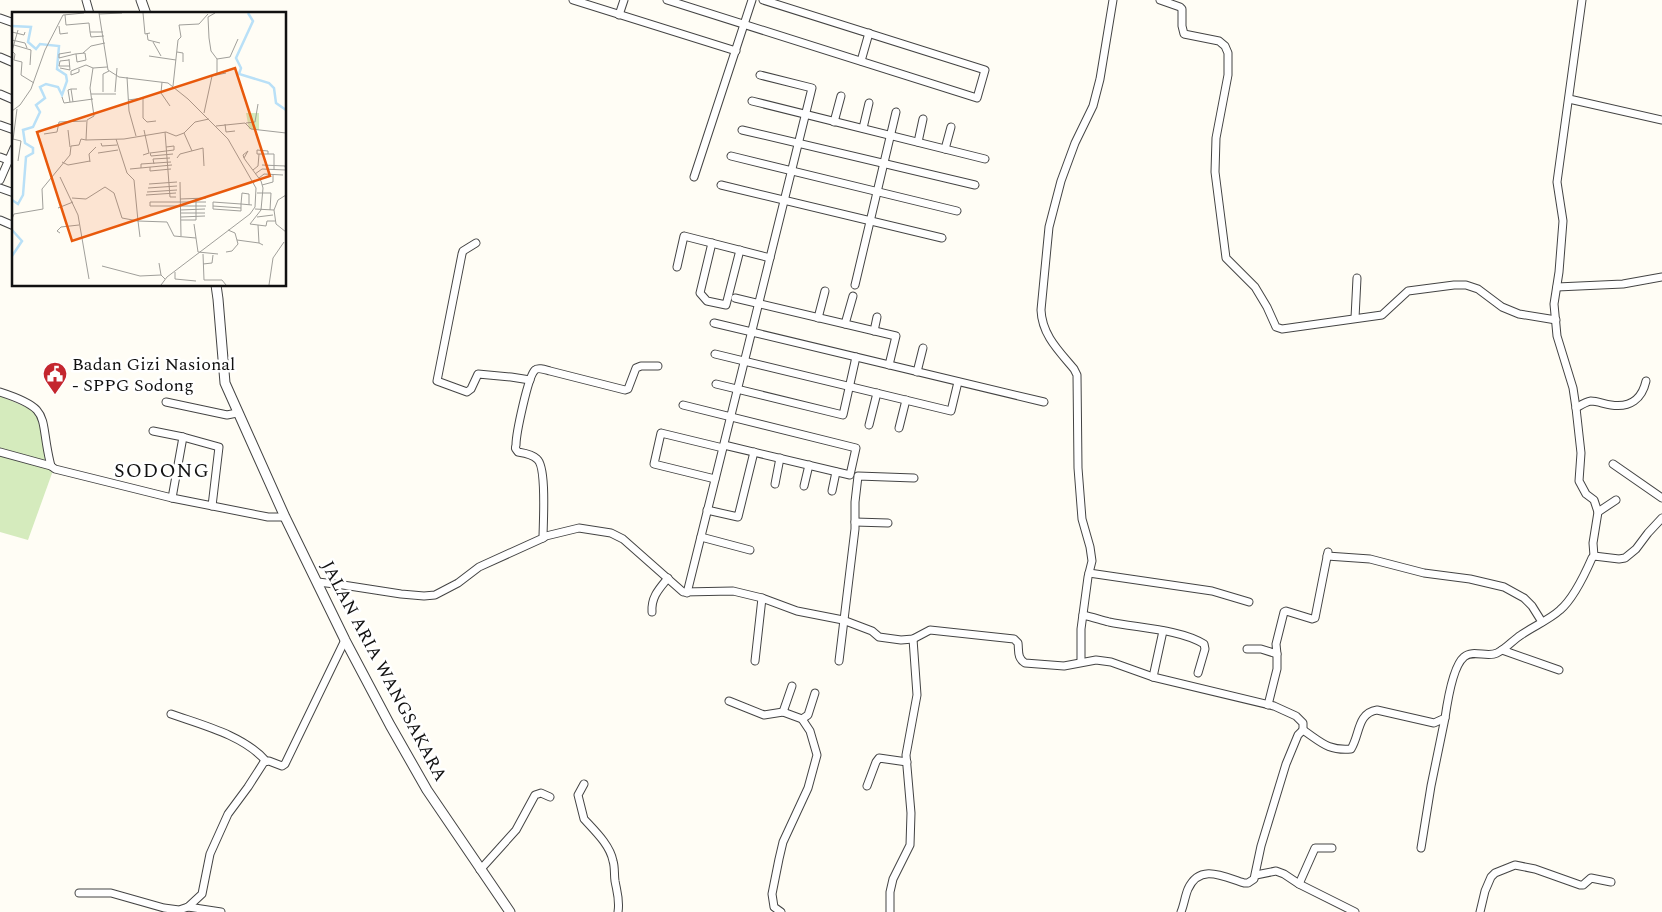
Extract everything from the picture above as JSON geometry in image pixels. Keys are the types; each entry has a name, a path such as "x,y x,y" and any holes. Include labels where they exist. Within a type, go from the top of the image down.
{"street":[{"path":"573,0 736,51"},
{"path":"619,15 624,0"},
{"path":"668,0 977,98 985,70 763,0"},
{"path":"694,177 752,0"},
{"path":"1081,662 1081,629 1092,561 1082,519 1078,468 1077,375 1047,335 1041,321 1041,310 1049,228 1061,181 1093,106 1100,79 1113,0"},
{"path":"1160,0 1180,7 1182,10 1184,34 1219,41 1227,48 1228,75 1216,138 1214,172 1226,258 1255,287 1276,327 1282,329 1382,315 1408,291 1454,285 1478,289 1502,307 1518,314 1556,320"},
{"path":"1421,848 1431,786 1455,673 1459,663 1464,656 1472,653 1491,655 1502,650 1519,636 1562,608 1594,556 1592,543 1598,512 1594,500 1582,488 1579,481 1581,453 1576,408 1573,388 1557,336 1554,304 1560,272 1562,221 1556,182 1582,0"},
{"path":"0,18 12,22"},
{"path":"861,61 869,34"},
{"path":"0,57 12,62"},
{"path":"687,593 812,88 760,75"},
{"path":"0,94 12,99"},
{"path":"834,122 841,96"},
{"path":"1568,99 1662,120"},
{"path":"752,101 985,159"},
{"path":"862,128 869,103"},
{"path":"855,284 896,112"},
{"path":"918,142 923,119"},
{"path":"0,125 12,129"},
{"path":"946,149 951,128"},
{"path":"742,130 975,185"},
{"path":"0,180 12,152"},
{"path":"731,156 957,211"},
{"path":"0,157 8,160"},
{"path":"721,185 942,238"},
{"path":"0,188 12,192"},
{"path":"0,220 12,225"},
{"path":"677,267 684,236 770,258"},
{"path":"712,243 700,293 707,301 726,305 740,250"},
{"path":"476,244 462,254 437,381 467,392 471,389 478,374 530,380"},
{"path":"1557,287 1623,284 1662,277"},
{"path":"1355,318 1357,278"},
{"name":"JALAN ARIA WANGSAKARA","path":"216,286 225,383 285,517 345,640 427,790 510,912"},
{"path":"818,318 825,291"},
{"path":"845,324 853,296"},
{"path":"735,298 896,336 889,365"},
{"path":"874,331 877,317"},
{"path":"714,323 1044,402"},
{"path":"917,372 923,348"},
{"path":"715,354 951,411 958,382"},
{"path":"716,384 843,415 856,357"},
{"path":"543,538 544,490 541,464 530,455 518,452 516,446 517,432 530,380 535,370 538,368 626,390 630,386 636,368 641,366 658,366"},
{"path":"1576,408 1590,401 1616,406 1633,403 1641,395 1646,381"},
{"path":"0,392 27,403 40,412 44,422 47,451 51,466"},
{"path":"869,425 877,393"},
{"path":"899,428 906,400"},
{"path":"166,402 227,415 237,413"},
{"path":"684,405 856,448 850,475 754,452 661,433 654,464 715,479"},
{"path":"154,431 219,447 212,506"},
{"path":"172,498 183,437"},
{"path":"0,452 51,466 60,471 172,498 268,517 285,517"},
{"path":"707,510 738,517 754,452"},
{"path":"775,484 780,458"},
{"path":"1612,464 1662,498"},
{"path":"804,486 809,465"},
{"path":"832,491 836,472"},
{"path":"839,661 855,522 854,502 858,476 914,478"},
{"path":"1598,512 1616,500"},
{"path":"1594,556 1625,558 1636,549 1662,518"},
{"path":"855,522 888,523"},
{"path":"318,582 343,584 401,594 424,596 435,594 458,583 479,567 543,538 579,528 611,533 623,539 680,590 687,593 733,591 762,598 797,611 843,620 872,631 879,637 901,640 913,639 930,630 999,636 1017,641 1019,657 1025,663 1064,666 1104,660 1153,677 1268,705 1296,716 1303,723 1303,730 1298,735 1286,764 1261,846 1256,876"},
{"path":"701,537 750,550"},
{"path":"1268,705 1277,669 1276,644 1284,612 1289,611 1312,619 1316,618 1328,554 1370,559 1424,573 1470,579 1504,587 1524,598 1532,606 1542,622"},
{"path":"1089,573 1212,591 1249,602"},
{"path":"652,612 653,598 668,578"},
{"path":"755,661 762,598"},
{"path":"1083,615 1108,622 1192,638 1204,644 1205,649 1198,672"},
{"path":"1153,677 1163,631"},
{"path":"890,912 890,892 893,879 910,845 911,813 906,746 917,695 913,639"},
{"path":"170,714 221,732 259,753 266,761 282,766 285,764 345,640"},
{"path":"1247,649 1277,654"},
{"path":"1502,650 1559,670"},
{"path":"783,712 792,686"},
{"path":"802,719 808,715 814,694"},
{"path":"729,701 764,715 783,712 802,719 810,731 817,755 808,788 790,826 779,858 772,894 774,907 781,912"},
{"path":"1303,730 1332,748 1351,749 1362,717 1370,711 1376,710 1434,723 1445,718"},
{"path":"867,786 879,758 907,762"},
{"path":"79,893 111,893 153,909 179,910 188,907 202,894 210,854 228,814 266,761"},
{"path":"584,784 578,795 582,815 611,853 618,892 618,912"},
{"path":"480,870 516,830 535,795 542,793 550,797"},
{"path":"1299,884 1315,848 1332,848"},
{"path":"1480,912 1485,891 1491,877 1495,873 1514,865 1580,885 1591,878 1611,882"},
{"path":"1181,912 1188,889 1202,874 1210,873 1248,883 1256,876 1276,871 1355,912"},
{"path":"188,907 221,912"}],"green space":[{"path":"0,396 40,413 44,453 47,461 55,465 28,540 0,532"}],"place":[{"name":"Badan Gizi Nasional - SPPG Sodong","path":"55,395"}],"district":[{"name":"SODONG","path":"162,471"}]}
